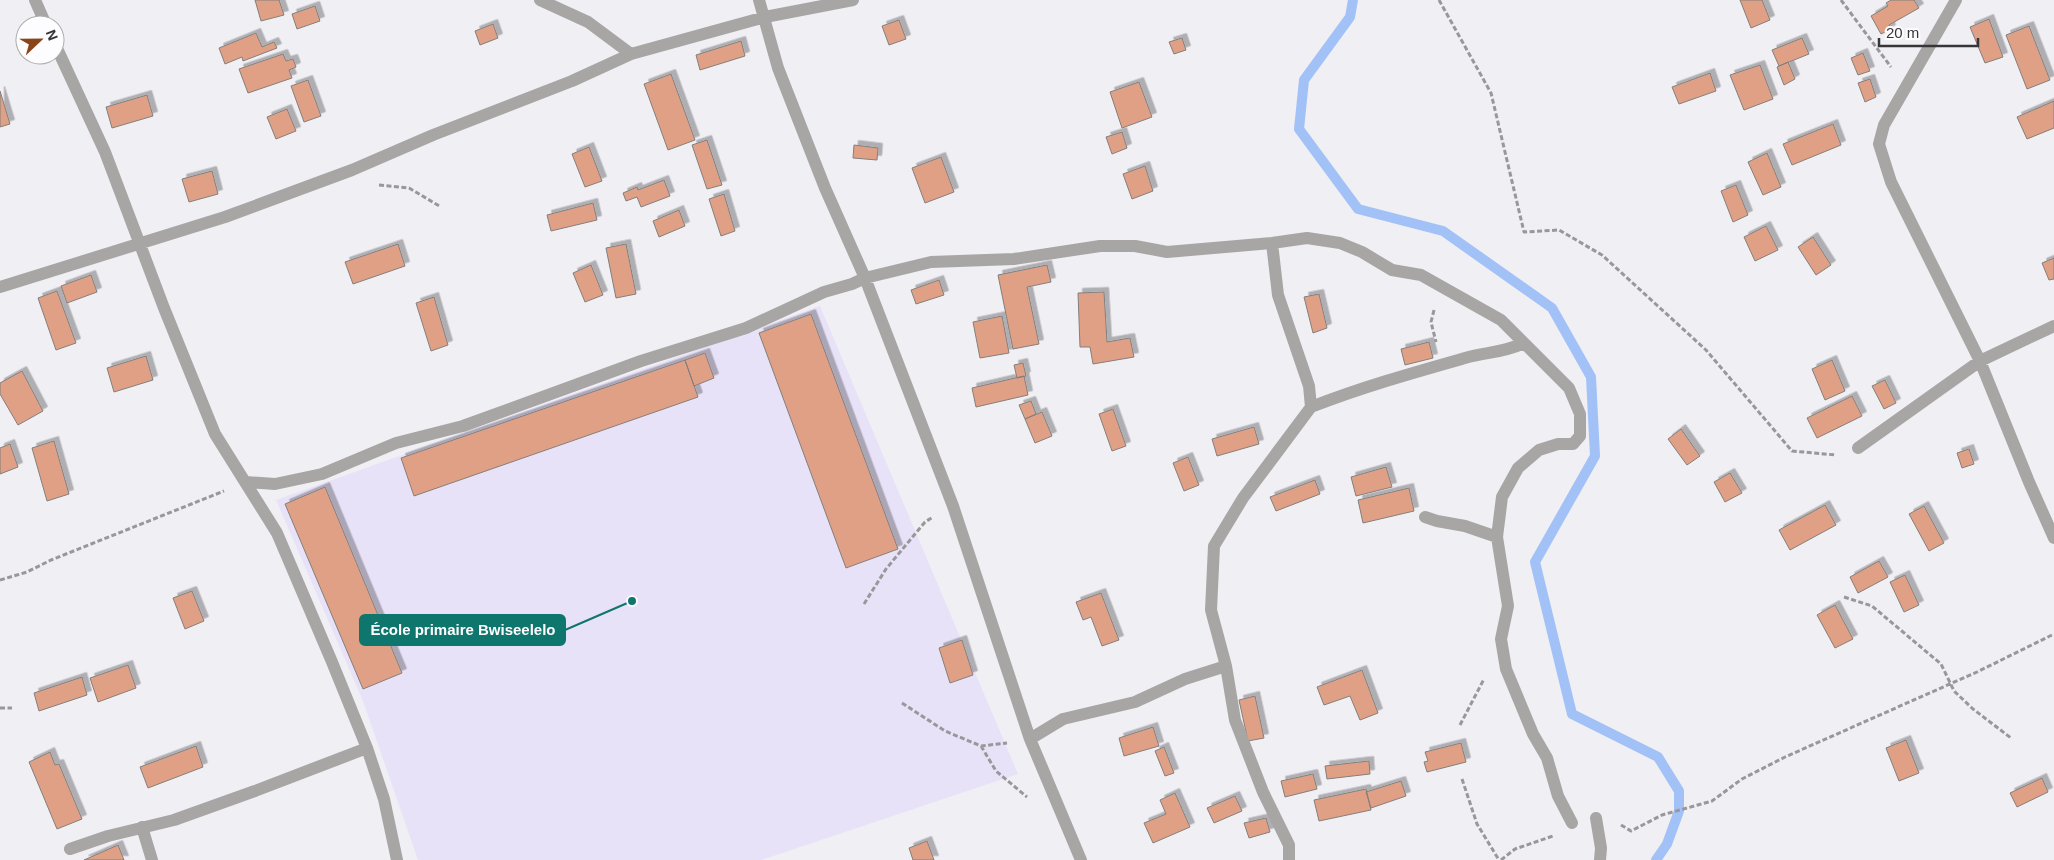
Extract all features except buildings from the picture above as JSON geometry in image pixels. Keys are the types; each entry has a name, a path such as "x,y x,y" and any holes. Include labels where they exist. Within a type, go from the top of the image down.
{"street":[{"path":"35,0 42,15"},
{"path":"540,0 588,22 631,54"},
{"path":"759,0 781,77 825,188 865,278 953,506 1030,739 1081,860"},
{"path":"0,288 225,217 352,170 433,135 572,81 631,54 765,17 853,0"},
{"path":"1956,0 1884,125 1880,144 1891,182 1980,361 2054,538"},
{"path":"65,65 105,152 215,434 277,533 367,748 384,799 397,860"},
{"path":"245,482 275,484 322,474 396,444 463,426 641,361 746,328 824,292 865,278 931,262 1014,259 1100,246 1135,246 1167,252 1307,238 1340,243 1362,252 1392,270 1421,275 1501,320 1568,388 1580,414 1580,436 1573,444 1558,444 1539,450 1518,468 1502,497 1497,537 1508,606 1501,639 1506,669 1533,734 1547,758 1558,796 1572,823"},
{"path":"1272,243 1278,295 1309,386 1311,408"},
{"path":"1858,448 1980,361 2054,326"},
{"path":"1289,860 1289,846 1263,792 1235,720 1226,666 1211,610 1214,546 1243,498 1311,408 1358,389 1468,357 1508,351 1524,343"},
{"path":"1426,517 1465,526 1497,537"},
{"path":"1030,739 1063,719 1135,702 1185,680 1226,666"},
{"path":"70,849 142,826 174,820 367,748"},
{"path":"1596,818 1601,848 1600,860"},
{"path":"142,826 152,860"}],"path":[{"path":"1438,0 1491,93 1524,232 1559,230 1602,255 1706,350 1792,451 1834,456 1858,448"},
{"path":"1841,0 1906,88"},
{"path":"352,170 378,185 409,188 441,207"},
{"path":"1434,367 1439,354 1431,322 1441,286"},
{"path":"0,580 27,572 51,560 245,482"},
{"path":"864,604 886,569 925,522 953,506"},
{"path":"1844,597 1872,606 1940,664 1954,691 1973,709 2011,738"},
{"path":"1596,818 1613,821 1632,831 1662,815 1712,801 1742,779 1784,757 1950,684 2054,634"},
{"path":"1460,725 1486,674"},
{"path":"902,702 945,731 982,746 1030,739"},
{"path":"0,708 12,708"},
{"path":"982,746 996,771 1028,798"},
{"path":"1462,779 1477,824 1500,860 1515,849 1554,836 1572,823"}],"shaded area":[{"path":"820,306 1018,774 761,860 418,860 363,701 276,500"}],"waterway":[{"path":"1353,0 1350,17 1304,80 1299,129 1358,209 1443,231 1552,308 1591,377 1595,456 1535,562 1572,714 1658,757 1679,791 1679,811 1667,844 1656,860"}],"place":[{"name":"École primaire Bwiseelelo","path":"632,601"}]}
